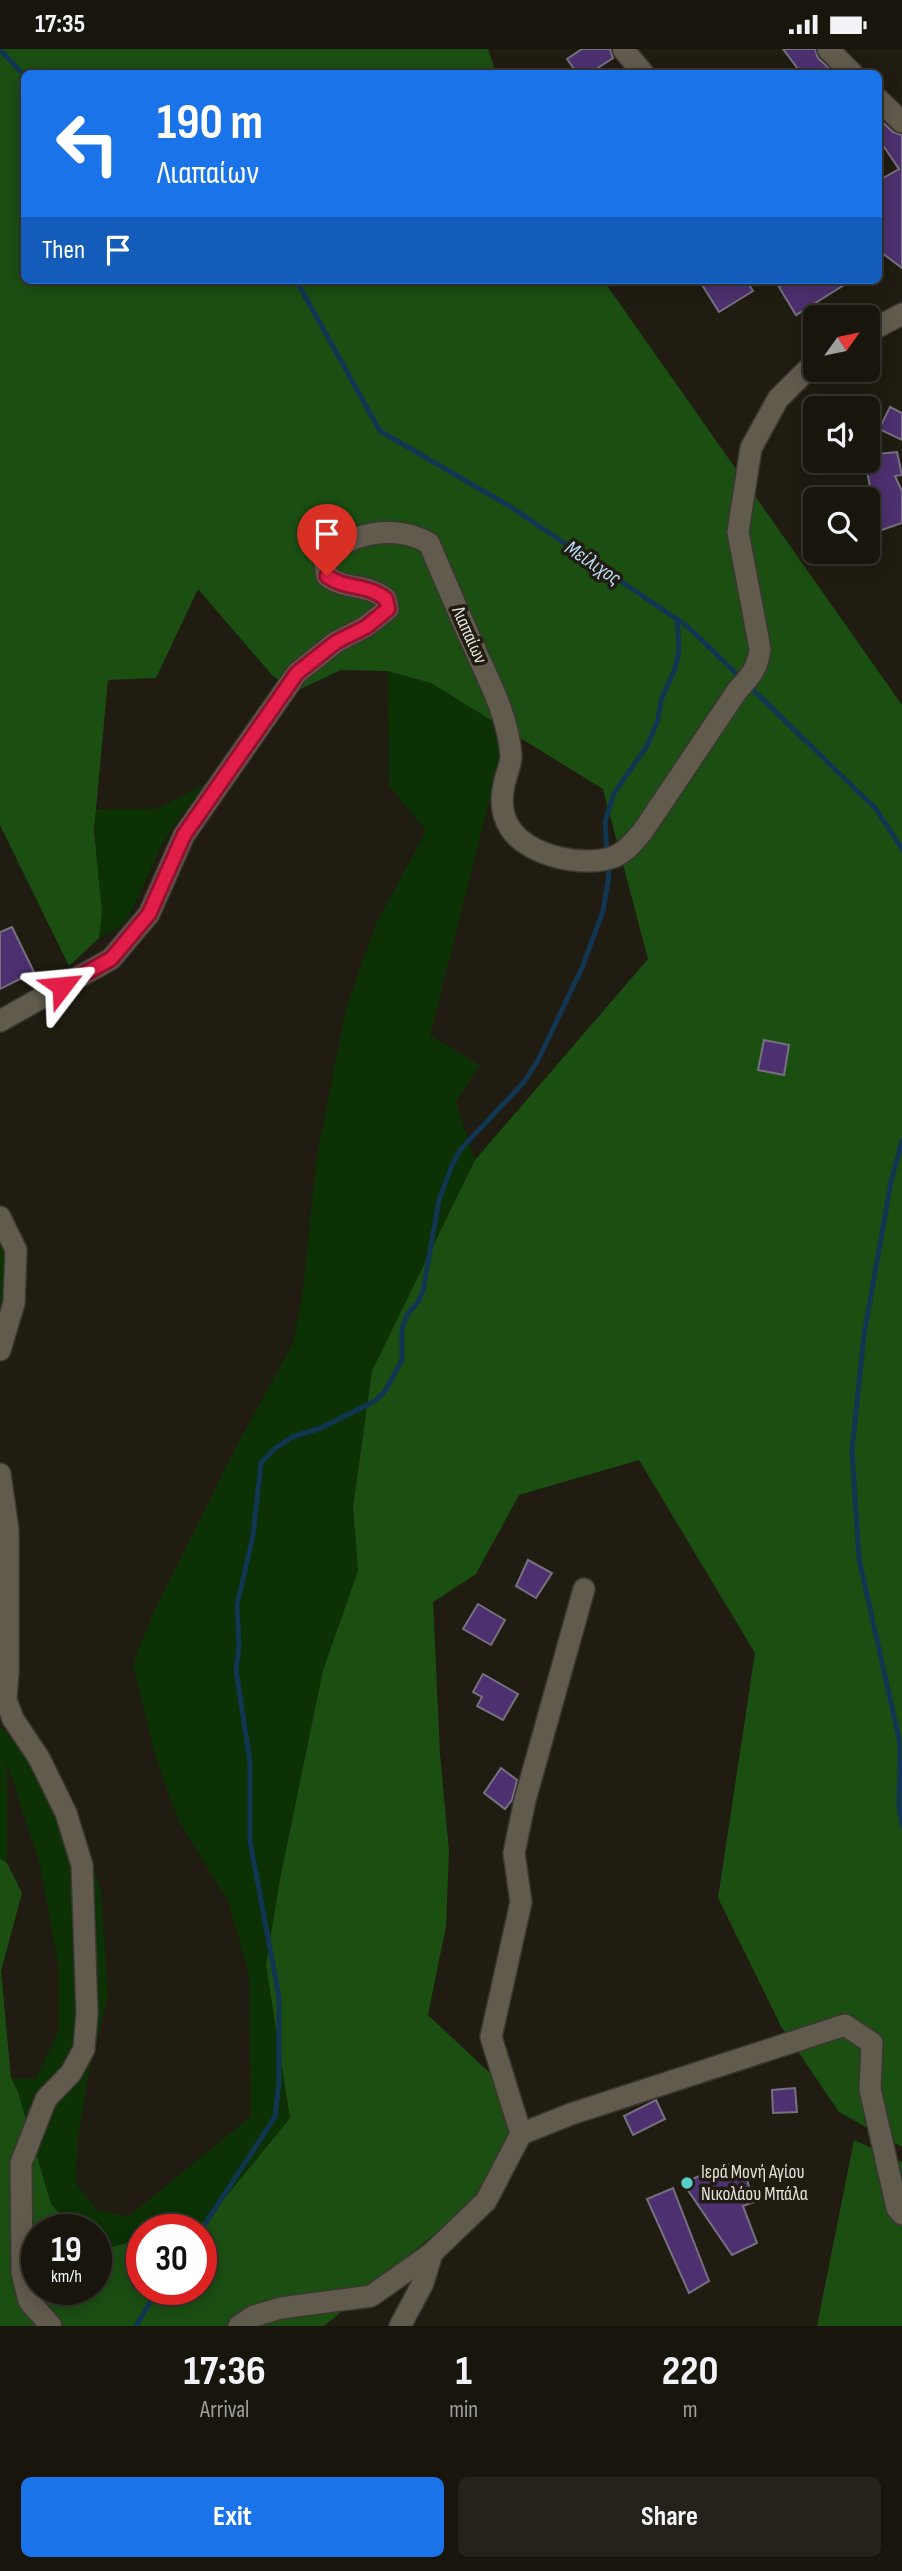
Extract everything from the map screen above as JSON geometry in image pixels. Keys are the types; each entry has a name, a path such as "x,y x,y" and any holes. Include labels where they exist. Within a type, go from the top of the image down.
{"street":[{"path":"623,49 640,70"},
{"path":"828,49 848,70"},
{"path":"848,49 851,70"},
{"path":"882,103 902,122"},
{"path":"880,326 902,314"},
{"name":"Λιαπαίων","path":"0,1021 111,959 149,914 184,835 297,673 336,642 366,627 388,609 386,599 377,592 358,585 338,584 327,576 324,558 338,545 374,533 414,535 429,543 502,710 511,758 504,783 502,810 508,826 519,841 552,856 573,861 606,858 629,847 643,831 758,664 760,649 738,532 751,448 778,399 803,374"},
{"path":"0,1217 16,1251 14,1303 0,1350"},
{"path":"0,1474 8,1530 6,1700 13,1719 39,1758 66,1813 82,1865 87,2013 84,2049 71,2073 46,2099 20,2163 22,2272 29,2301 51,2326"},
{"path":"521,2134 491,2038 521,1902 514,1853 525,1800 584,1589"},
{"path":"239,2326 254,2316 281,2308 371,2296 432,2253 486,2201 521,2134 571,2114 845,2025 872,2043 870,2089 897,2208 902,2214"},
{"path":"400,2326 423,2283 432,2253"}],"green space":[{"path":"0,49 488,49 495,70 21,70 21,284 606,284 902,705 902,2147 839,2112 782,2028 718,1898 755,1653 639,1460 519,1495 476,1574 433,1602 440,1754 449,1851 446,1926 428,2015 495,2078 509,2135 478,2198 324,2326 0,2326 0,1858 7,1863 22,1893 1,1971 11,2078 18,2092 51,2204 61,2214 21,2214 21,2305 112,2305 112,2247 126,2243 126,2305 217,2305 217,2214 212,2214 290,2118 266,1965 280,1879 323,1670 358,1571 353,1507 372,1371 475,1160 648,959 603,789 431,683 388,671 341,670 294,692 272,675 198,589 156,678 108,680 94,830 102,912 99,938 69,966 0,825"},
{"path":"388,671 432,683 498,724 504,756 487,809 430,1035 480,1065 456,1102 475,1160 372,1371 353,1507 358,1571 323,1670 280,1879 266,1965 290,2118 212,2214 132,2214 251,2116 249,1975 228,1901 178,1820 153,1748 133,1664 152,1616 236,1447 293,1343 302,1298 317,1156 346,1008 376,924 426,831 389,786"},
{"path":"206,784 175,823 161,847 130,915 120,927 99,938 96,809 157,809"},
{"path":"0,1235 9,1253 0,1310"},
{"path":"0,1726 70,1798 101,1891 108,1995 88,2077 78,2137 76,2183 96,2209 126,2216 126,2243 112,2247 112,2214 61,2214 51,2204 18,2092 11,2078 36,2079 59,2030 59,1968 40,1865 7,1762 7,1863 0,1858"},
{"path":"854,2140 902,2162 902,2326 817,2326"}],"building":[{"path":"582,49 610,49 613,58 595,70 575,70 567,59"},
{"path":"783,49 815,49 818,58 831,70 799,70"},
{"path":"882,122 893,132 902,135 902,268 882,253 882,179 899,169 882,144"},
{"path":"702,284 749,284 753,291 719,312"},
{"path":"783,284 846,284 812,305 803,305 803,311 796,315 779,287"},
{"path":"890,407 902,413 902,440 880,429"},
{"path":"897,452 902,475 895,476 902,491 902,523 880,531 880,487 870,487 867,473 880,473 880,454"},
{"path":"12,927 34,972 0,989 0,932"},
{"path":"764,1040 789,1045 784,1075 758,1070"},
{"path":"528,1560 552,1573 536,1598 516,1586"},
{"path":"478,1604 505,1620 491,1645 463,1629"},
{"path":"483,1674 518,1694 503,1720 477,1706 482,1697 473,1692"},
{"path":"501,1768 517,1780 512,1800 505,1809 484,1793"},
{"path":"795,2088 797,2112 773,2113 772,2090"},
{"path":"656,2100 665,2119 633,2135 624,2116"},
{"path":"728,2164 734,2178 745,2174 754,2202 743,2206 757,2243 732,2255 683,2183"},
{"path":"673,2188 709,2281 689,2293 647,2199"}],"waterway":[{"name":"Μείλιχος","path":"0,50 21,72"},
{"name":"Μείλιχος","path":"298,284 380,431 511,507 687,626 742,679"},
{"path":"607,853 605,822 614,793 647,746 658,720 661,700 675,669 679,649 677,619"},
{"name":"Μείλιχος","path":"749,686 876,809 902,849"},
{"path":"211,2214 275,2117 279,2081 279,1997 250,1841 250,1762 236,1670 239,1645 237,1605 253,1536 261,1463 274,1449 292,1437 321,1428 375,1401 385,1391 402,1360 402,1329 407,1315 423,1291 439,1200 452,1165 461,1149 524,1082 538,1060 582,968 603,911 609,875 608,862"},
{"path":"902,1141 891,1182 864,1335 852,1450 859,1559 900,1743 899,1807 902,1825"},
{"path":"136,2326 148,2305"}],"place":[{"name":"Ιερά Μονή Αγίου Νικολάου Μπάλα","path":"687,2183"}],"route":[{"path":"62,986 111,959 149,914 184,835 297,673 336,642 366,627 388,609 386,599 377,592 358,585 338,584 327,576"}]}
